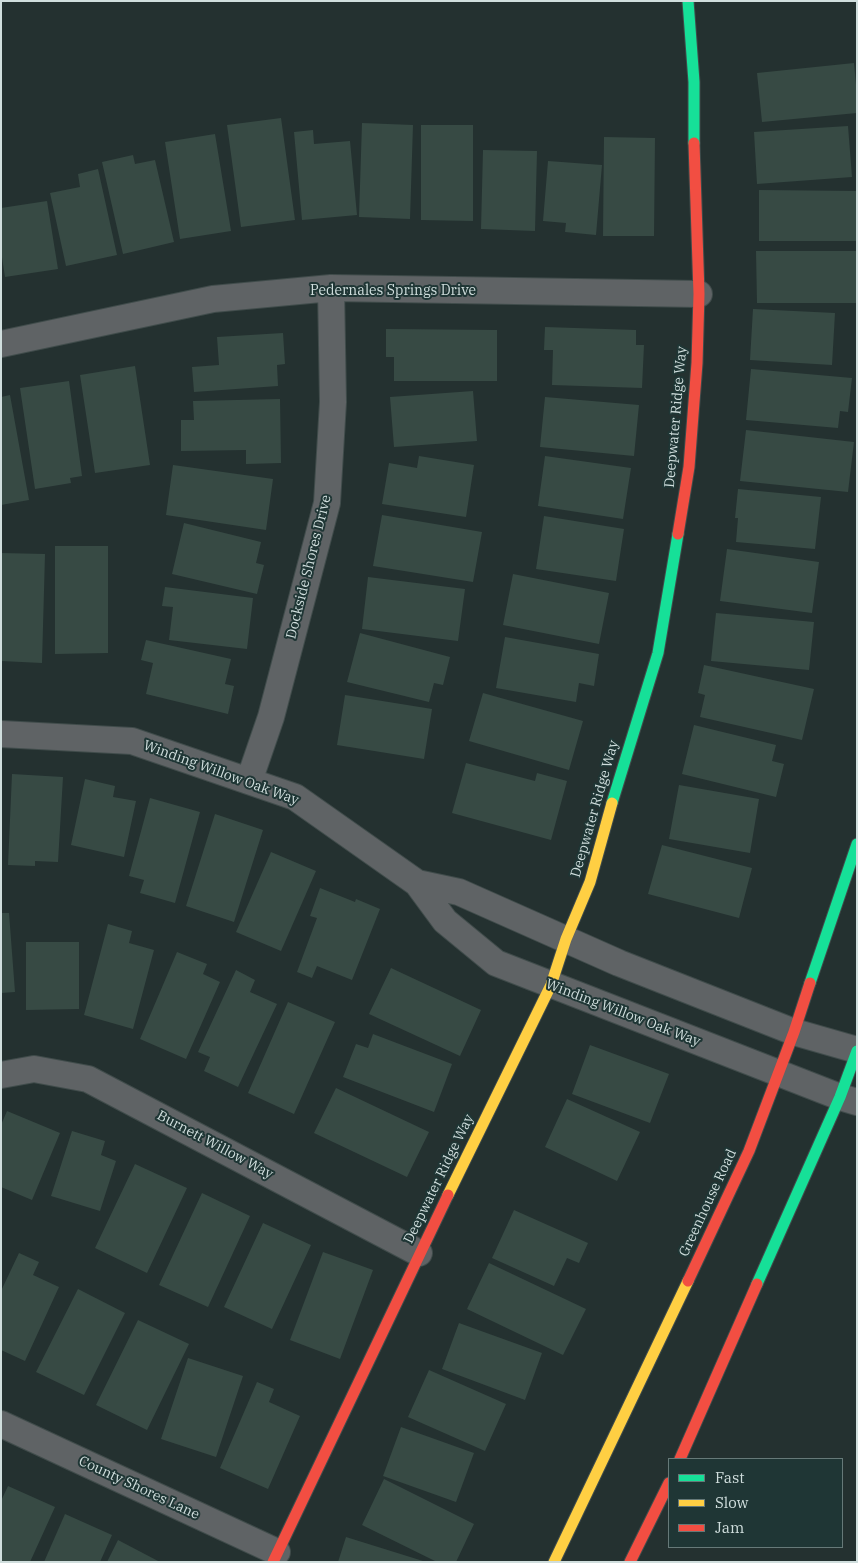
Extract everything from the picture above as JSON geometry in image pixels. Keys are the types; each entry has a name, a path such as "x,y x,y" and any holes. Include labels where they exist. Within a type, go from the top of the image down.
{"street":[{"name":"Deepwater Ridge Way","path":"275,1557 419,1253 551,985 566,940 590,882 622,767 658,653 689,467 697,363 699,294 694,150 694,82 688,1"},
{"name":"Pedernales Springs Drive","path":"1,344 213,299 331,288 699,294"},
{"name":"Dockside Shores Drive","path":"249,781 271,717 327,503 333,402 331,288"},
{"name":"Winding Willow Oak Way","path":"1,734 132,740 295,797 417,882 444,921 496,963 848,1100"},
{"name":"Greenhouse Road","path":"554,1562 749,1151 794,1032 857,844"},
{"name":"Winding Willow Oak Way","path":"417,882 458,892 619,963 794,1032 857,1051"},
{"path":"680,1458 848,1100 857,1051"},
{"name":"Burnett Willow Way","path":"1,1075 34,1070 88,1079 419,1253"},
{"name":"County Shores Lane","path":"1,1424 275,1557"},
{"path":"630,1562 668,1485"}],"building":[{"path":"854,63 857,113 762,122 757,73"},
{"path":"281,118 295,220 241,227 227,125"},
{"path":"362,123 413,125 410,219 359,217"},
{"path":"421,125 473,125 473,221 421,220"},
{"path":"848,126 852,177 757,184 754,132"},
{"path":"313,130 314,144 350,141 357,215 302,220 294,132"},
{"path":"215,134 231,231 180,239 165,142"},
{"path":"604,137 655,138 654,236 603,236"},
{"path":"483,150 537,151 535,231 481,229"},
{"path":"133,155 135,164 155,160 174,242 123,254 102,162"},
{"path":"548,161 602,165 596,235 565,232 566,223 543,221"},
{"path":"98,169 117,255 66,266 50,193 80,187 78,174"},
{"path":"759,190 857,191 857,241 759,241"},
{"path":"47,201 58,269 5,277 1,251 1,208"},
{"path":"756,251 856,251 856,303 757,303"},
{"path":"753,309 835,313 832,365 750,360"},
{"path":"545,327 636,330 636,345 644,345 642,388 552,385 553,350 544,350"},
{"path":"386,329 497,330 497,381 394,381 394,357 386,357"},
{"path":"283,333 285,364 277,365 278,386 194,392 192,367 219,365 217,337"},
{"path":"135,366 150,465 95,473 80,375"},
{"path":"751,369 852,378 848,412 840,411 838,428 746,420"},
{"path":"69,381 82,476 70,478 71,483 35,489 20,388"},
{"path":"473,391 477,441 394,447 390,397"},
{"path":"10,395 29,500 1,505 1,397"},
{"path":"545,397 639,405 634,456 540,447"},
{"path":"280,399 281,463 246,464 246,450 181,451 181,420 194,420 193,401"},
{"path":"746,430 854,442 848,492 740,481"},
{"path":"419,456 474,465 466,517 382,504 389,463 417,468"},
{"path":"545,456 631,468 623,519 538,506"},
{"path":"173,465 273,479 266,530 166,515"},
{"path":"738,489 821,497 815,549 736,542 738,518 735,518"},
{"path":"382,515 482,532 473,582 373,566"},
{"path":"544,516 624,529 616,581 536,569"},
{"path":"184,523 261,542 256,563 264,565 257,594 172,574"},
{"path":"55,546 108,546 108,653 55,654"},
{"path":"727,549 819,562 812,613 720,601"},
{"path":"1,553 45,554 42,663 1,661"},
{"path":"513,574 609,593 599,644 503,625"},
{"path":"368,577 465,589 458,641 362,629"},
{"path":"165,587 253,598 247,649 169,640 173,607 162,606"},
{"path":"716,613 814,622 809,670 711,661"},
{"path":"360,633 450,657 443,685 434,683 429,702 347,682"},
{"path":"505,637 599,654 594,686 579,683 576,702 496,688"},
{"path":"146,640 231,659 225,684 234,686 228,714 146,694 153,663 141,660"},
{"path":"704,665 814,689 802,740 700,717 705,695 698,693"},
{"path":"483,693 583,721 569,770 469,741"},
{"path":"345,695 432,709 424,759 337,745"},
{"path":"694,725 776,745 772,761 784,764 776,797 682,774"},
{"path":"466,763 535,781 537,773 567,781 551,840 452,813"},
{"path":"12,774 63,777 58,862 35,861 35,866 8,865"},
{"path":"85,779 115,786 113,797 136,801 124,857 71,845"},
{"path":"679,785 759,799 750,853 669,839"},
{"path":"150,798 200,812 175,903 140,893 144,880 129,876"},
{"path":"215,814 263,830 234,922 186,906"},
{"path":"662,845 752,868 739,918 648,894"},
{"path":"271,852 316,871 281,951 236,932"},
{"path":"320,888 355,902 356,899 380,909 352,980 317,966 312,978 297,972 317,918 310,916"},
{"path":"1,913 9,913 15,992 1,993"},
{"path":"108,924 132,931 129,943 154,950 133,1029 84,1015"},
{"path":"26,942 79,942 79,1009 26,1010"},
{"path":"177,952 207,964 203,974 220,982 186,1059 140,1039"},
{"path":"391,968 481,1010 460,1056 369,1014"},
{"path":"236,970 255,980 250,992 277,1004 238,1087 204,1071 210,1057 198,1052"},
{"path":"288,1002 335,1022 294,1114 248,1093"},
{"path":"373,1034 452,1064 434,1112 343,1077 356,1044 368,1048"},
{"path":"590,1045 669,1074 650,1123 572,1094"},
{"path":"336,1088 429,1132 407,1177 314,1133"},
{"path":"567,1099 640,1132 617,1181 545,1147"},
{"path":"7,1111 60,1133 32,1200 1,1187 1,1125"},
{"path":"72,1131 105,1141 101,1155 116,1161 100,1211 51,1196"},
{"path":"135,1164 187,1188 147,1273 95,1248"},
{"path":"202,1193 250,1216 208,1307 159,1285"},
{"path":"514,1210 588,1243 579,1263 567,1258 554,1286 492,1258"},
{"path":"263,1223 311,1245 272,1329 224,1307"},
{"path":"323,1252 373,1270 340,1359 290,1340"},
{"path":"19,1253 39,1262 33,1275 59,1287 25,1361 1,1350 1,1291"},
{"path":"489,1263 586,1309 563,1355 467,1309"},
{"path":"78,1289 125,1313 84,1395 36,1372"},
{"path":"138,1320 189,1344 147,1430 96,1405"},
{"path":"459,1323 542,1353 525,1400 442,1369"},
{"path":"188,1358 243,1376 216,1457 161,1439"},
{"path":"429,1370 506,1404 485,1451 408,1417"},
{"path":"257,1382 274,1389 269,1402 300,1416 268,1489 220,1468"},
{"path":"401,1427 474,1453 456,1502 383,1476"},
{"path":"384,1479 474,1524 456,1562 437,1562 362,1525"},
{"path":"8,1486 55,1507 30,1562 1,1562 1,1501"},
{"path":"65,1514 112,1535 100,1562 44,1562"},
{"path":"346,1537 423,1561 423,1562 338,1562"},
{"path":"118,1540 160,1562 107,1562"}],"traffic: fast":[{"path":"688,1 694,82 694,143"},
{"path":"612,803 658,653 678,534"},
{"path":"810,983 857,844"},
{"path":"757,1284 840,1097 857,1051"}],"traffic: slow":[{"path":"448,1195 551,985 566,939 590,882 612,803"},
{"path":"554,1562 688,1281"}],"traffic: jam":[{"path":"678,534 689,467 697,363 699,294 694,143"},
{"path":"688,1281 749,1151 794,1032 810,983"},
{"path":"273,1562 448,1195"},
{"path":"680,1458 757,1284"},
{"path":"630,1562 668,1485"}]}
